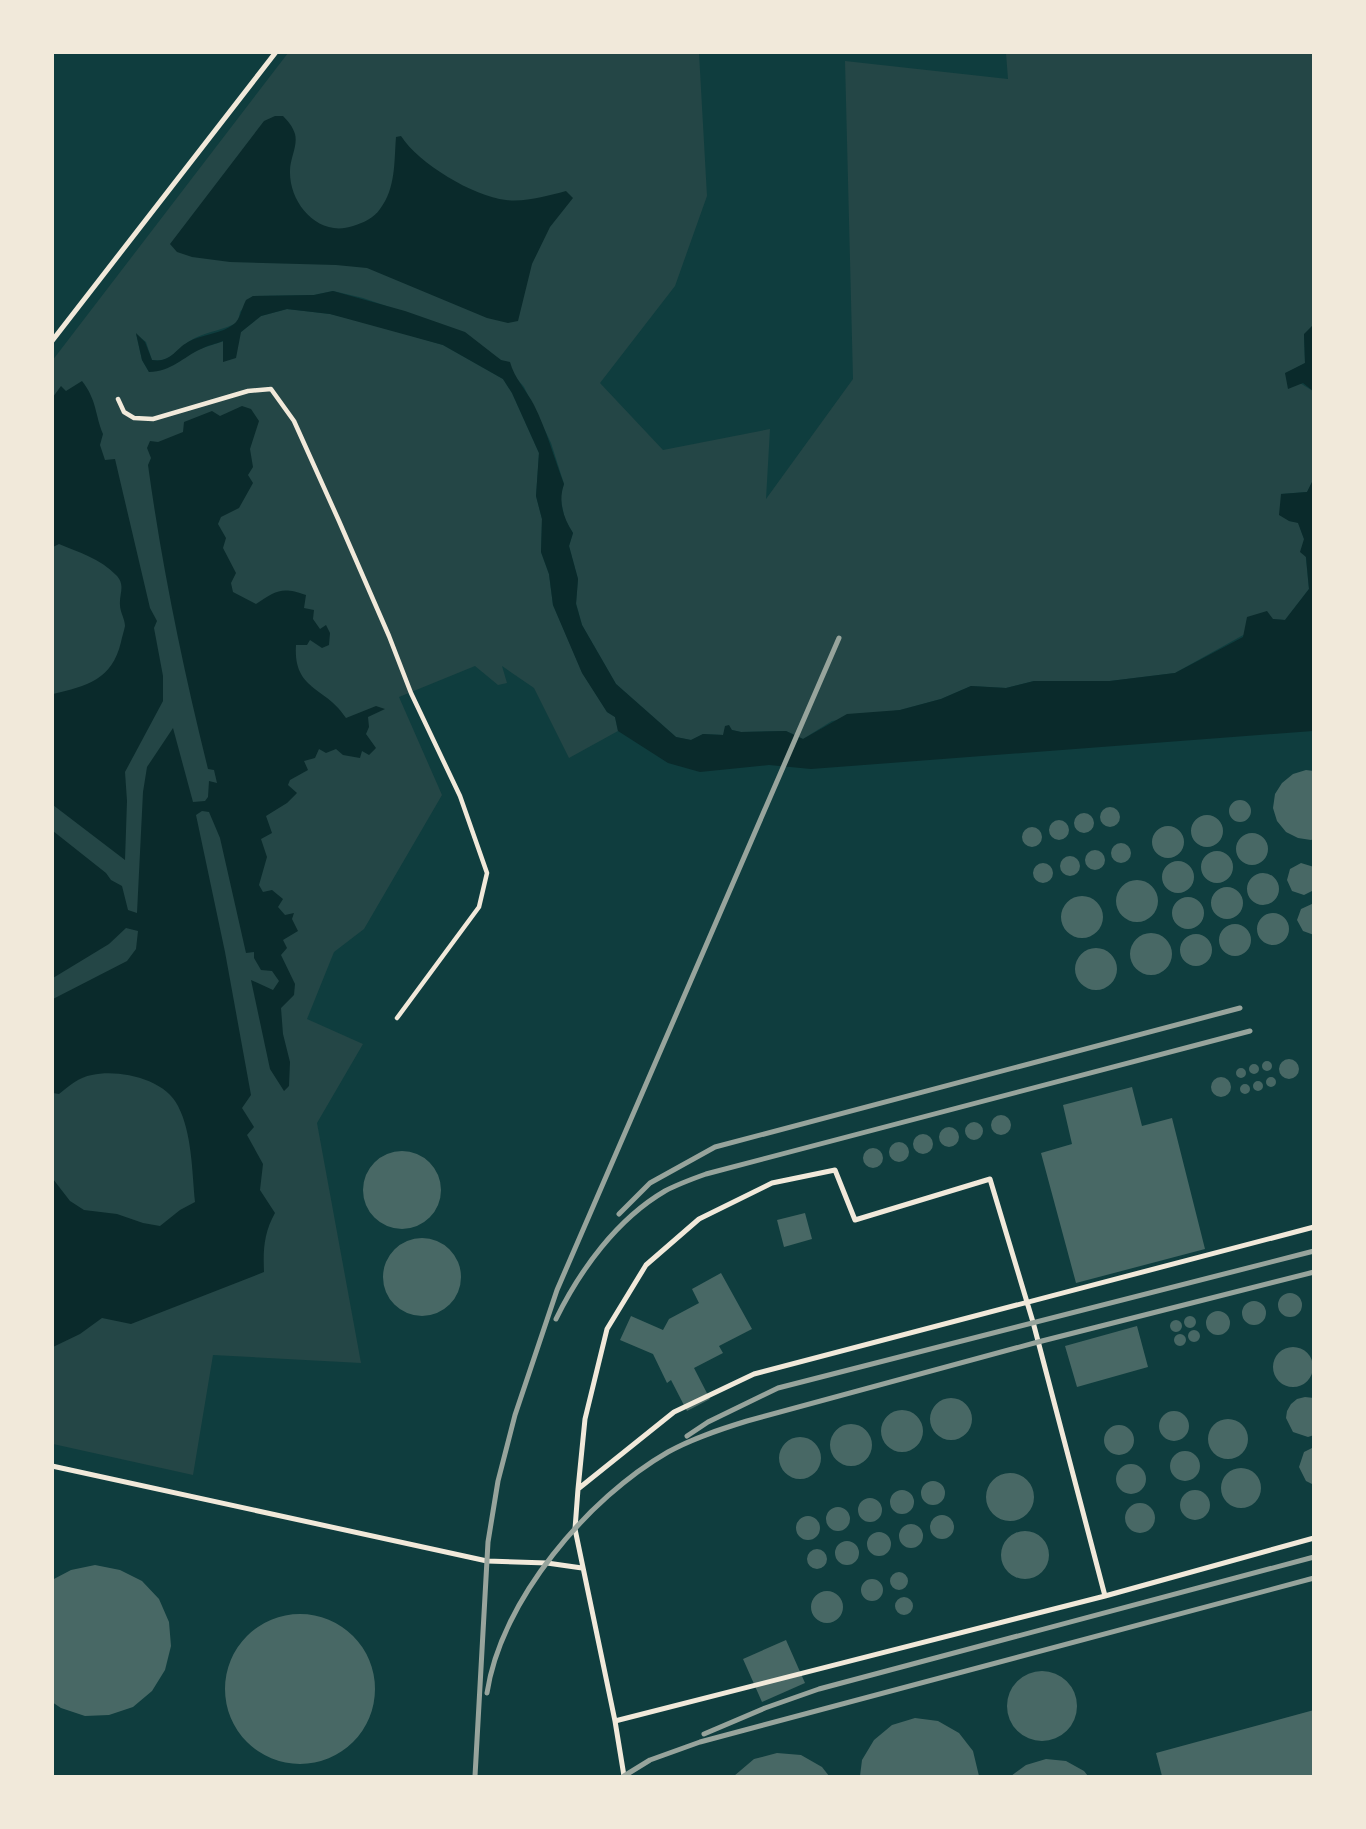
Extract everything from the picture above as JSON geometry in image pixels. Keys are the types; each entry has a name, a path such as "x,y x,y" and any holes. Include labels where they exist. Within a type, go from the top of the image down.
{"lane":[{"path":"52,341 276,52"},
{"path":"624,1776 576,1529 585,1419 607,1329 646,1265 699,1219 772,1182 835,1170 855,1220 990,1179 1027,1303 1105,1596"},
{"path":"578,1489 674,1412 754,1374 1314,1227"},
{"path":"52,1466 487,1561 547,1563 582,1568"},
{"path":"615,1720 1105,1596 1314,1538"}],"path":[{"path":"118,399 124,412 134,418 152,419 248,391 271,389 294,421 340,521 411,693 460,796 488,873 480,907 397,1018"}],"shaded area":[{"path":"288,53 699,53 707,196 675,286 600,383 663,450 770,429 766,499 853,379 845,61 1008,79 1006,53 1313,53 1313,325 1304,335 1305,363 1285,374 1313,391 1313,480 1307,492 1281,494 1289,521 1298,522 1304,539 1309,589 1285,620 1272,619 1175,673 1110,681 1034,681 1006,688 971,686 941,699 900,710 832,721 803,739 786,731 732,730 723,735 703,734 691,740 676,737 616,684 582,625 576,603 578,579 569,546 573,533 565,520 560,496 564,484 551,443 524,387 501,360 433,322 363,298 333,291 314,295 253,296 240,312 238,322 189,341 165,359 152,360 146,342 136,334 142,360 149,372 224,341 261,316 287,309 330,314 443,345 503,379 539,453 536,496 542,519 541,552 549,574 553,605 582,672 607,712 615,717 618,731 569,758 534,688 502,666 507,683 498,685 475,666 399,697 442,795 364,929 334,952 307,1019 363,1044 317,1123 361,1363 213,1355 193,1475 53,1444 52,361"},
{"path":"283,116 295,134 290,171 291,183 300,206 317,222 328,227 353,226 378,212 389,192 396,137 401,136 409,147 433,168 463,185 493,197 522,200 566,191 573,198 550,227 532,264 518,321 508,323 487,318 367,268 230,262 192,257 177,252 170,244 264,121"},
{"path":"333,291 405,311 465,332 501,360 510,362 514,374 539,415 564,484 562,503 564,515 573,533 569,546 578,579 576,604 582,625 616,684 676,737 691,740 703,734 723,735 725,726 729,725 732,730 741,732 786,731 803,739 847,714 900,710 941,699 971,686 1006,688 1034,681 1110,681 1175,673 1243,637 1247,617 1267,611 1273,619 1285,620 1309,589 1306,557 1300,552 1304,539 1298,523 1279,515 1281,494 1307,492 1313,480 1313,731 811,769 769,765 700,772 668,763 618,731 615,717 607,712 582,673 553,605 549,574 541,552 542,519 536,496 539,453 503,379 443,345 330,314 287,309 261,316 241,332 236,358 223,362 223,341 157,371 149,372 142,360 136,333 145,342 152,360 164,360 188,342 234,324 246,300 253,296 314,295"},
{"path":"1313,325 1313,391 1303,383 1288,389 1285,373 1305,363 1304,334"},
{"path":"82,381 93,401 103,434 100,445 105,460 115,459 150,608 157,621 154,628 163,676 163,701 125,772 125,860 53,805 53,694 87,684 104,673 117,655 125,626 120,608 121,586 116,575 81,553 59,544 53,547 53,397 61,386 66,391"},
{"path":"242,406 251,409 259,421 250,449 253,467 248,475 253,483 239,508 221,517 218,524 226,538 223,548 236,573 231,583 233,592 256,604 284,590 306,595 304,608 314,610 313,619 320,629 326,625 330,633 329,645 322,648 310,640 307,645 296,645 296,660 305,680 346,718 376,706 385,709 368,717 369,727 366,734 376,748 369,755 362,751 360,758 343,755 336,749 326,753 319,749 315,758 304,761 308,770 290,780 288,785 297,793 266,816 272,833 261,839 267,857 259,885 263,892 272,890 283,899 278,907 285,915 294,913 292,919 298,931 283,940 287,948 281,955 295,984 294,995 281,1008 283,1034 290,1062 289,1086 284,1091 270,1069 251,980 273,990 279,981 272,971 261,970 254,958 254,952 246,953 220,838 209,812 202,811 196,815 251,1095 242,1108 254,1127 247,1135 263,1164 260,1190 275,1213 265,1241 264,1272 131,1324 102,1318 80,1334 53,1347 53,1179 70,1201 84,1210 117,1214 160,1226 195,1202 191,1152 183,1117 172,1097 163,1089 128,1075 103,1074 83,1078 59,1094 53,1093 53,999 127,961 136,949 138,931 126,928 109,944 53,978 53,831 106,873 111,880 122,886 128,910 137,913 143,792 147,767 173,728 193,802 205,801 208,797 209,781 217,783 214,770 208,769 182,655 160,541 148,465 151,458 147,448 150,441 158,442 183,432 184,422 212,411 220,416"}],"building":[{"path":"1306,770 1314,771 1314,839 1311,840 1286,832 1277,821 1273,808 1275,794 1282,783 1293,774"},
{"path":"1240,800 1248,803 1251,811 1248,819 1240,822 1232,819 1229,811 1232,803"},
{"path":"1110,807 1117,810 1120,817 1117,824 1110,827 1103,824 1100,817 1103,810"},
{"path":"1084,813 1091,816 1094,823 1091,830 1084,833 1077,830 1074,823 1077,816"},
{"path":"1207,815 1218,820 1223,831 1218,842 1207,847 1196,842 1191,831 1196,820"},
{"path":"1059,820 1066,823 1069,830 1066,837 1059,840 1052,837 1049,830 1052,823"},
{"path":"1168,826 1179,831 1184,842 1179,853 1168,858 1157,853 1152,842 1157,831"},
{"path":"1032,827 1039,830 1042,837 1039,844 1032,847 1025,844 1022,837 1025,830"},
{"path":"1252,833 1263,838 1268,849 1263,860 1252,865 1241,860 1236,849 1241,838"},
{"path":"1121,843 1128,846 1131,853 1128,860 1121,863 1114,860 1111,853 1114,846"},
{"path":"1095,850 1102,853 1105,860 1102,867 1095,870 1088,867 1085,860 1088,853"},
{"path":"1217,851 1228,856 1233,867 1228,878 1217,883 1206,878 1201,867 1206,856"},
{"path":"1070,856 1077,859 1080,866 1077,873 1070,876 1063,873 1060,866 1063,859"},
{"path":"1178,861 1189,866 1194,877 1189,888 1178,893 1167,888 1162,877 1167,866"},
{"path":"1043,863 1050,866 1053,873 1050,880 1043,883 1036,880 1033,873 1036,866"},
{"path":"1301,863 1314,867 1314,890 1304,895 1292,891 1287,880 1290,869"},
{"path":"1263,873 1274,878 1279,889 1274,900 1263,905 1252,900 1247,889 1252,878"},
{"path":"1137,880 1152,886 1158,901 1152,916 1137,922 1122,916 1116,901 1122,886"},
{"path":"1227,887 1238,892 1243,903 1238,914 1227,919 1216,914 1211,903 1216,892"},
{"path":"1082,896 1097,902 1103,917 1097,932 1082,938 1067,932 1061,917 1067,902"},
{"path":"1188,897 1199,902 1204,913 1199,924 1188,929 1177,924 1172,913 1177,902"},
{"path":"1314,903 1314,935 1303,931 1297,920 1301,909"},
{"path":"1273,913 1284,918 1289,929 1284,940 1273,945 1262,940 1257,929 1262,918"},
{"path":"1235,924 1246,929 1251,940 1246,951 1235,956 1224,951 1219,940 1224,929"},
{"path":"1151,933 1166,939 1172,954 1166,969 1151,975 1136,969 1130,954 1136,939"},
{"path":"1196,934 1207,939 1212,950 1207,961 1196,966 1185,961 1180,950 1185,939"},
{"path":"1096,948 1111,954 1117,969 1111,984 1096,990 1081,984 1075,969 1081,954"},
{"path":"1289,1059 1296,1062 1299,1069 1296,1076 1289,1079 1282,1076 1279,1069 1282,1062"},
{"path":"1267,1061 1271,1062 1271,1070 1267,1071 1263,1070 1262,1066 1263,1062"},
{"path":"1254,1064 1258,1065 1258,1073 1254,1074 1250,1073 1249,1069 1250,1065"},
{"path":"1241,1068 1245,1069 1245,1077 1241,1078 1237,1077 1236,1073 1237,1069"},
{"path":"1221,1077 1228,1080 1231,1087 1228,1094 1221,1097 1214,1094 1211,1087 1214,1080"},
{"path":"1271,1077 1275,1078 1275,1086 1271,1087 1267,1086 1266,1082 1267,1078"},
{"path":"1258,1081 1262,1082 1262,1090 1258,1091 1254,1090 1253,1086 1254,1082"},
{"path":"1245,1084 1249,1085 1249,1093 1245,1094 1241,1093 1240,1089 1241,1085"},
{"path":"1132,1087 1142,1126 1172,1118 1205,1249 1076,1283 1041,1153 1072,1144 1063,1105"},
{"path":"1001,1115 1008,1118 1011,1125 1008,1132 1001,1135 994,1132 991,1125 994,1118"},
{"path":"970,1122 978,1122 983,1131 981,1138 970,1140 965,1135 965,1127"},
{"path":"949,1127 956,1130 959,1137 956,1144 949,1147 942,1144 939,1137 942,1130"},
{"path":"923,1134 930,1137 933,1144 930,1151 923,1154 916,1151 913,1144 916,1137"},
{"path":"899,1142 906,1145 909,1152 906,1159 899,1162 892,1159 889,1152 892,1145"},
{"path":"873,1148 880,1151 883,1158 880,1165 873,1168 866,1165 863,1158 866,1151"},
{"path":"402,1151 417,1154 434,1168 441,1190 438,1205 424,1222 402,1229 387,1226 370,1212 363,1190 366,1175 380,1158"},
{"path":"805,1213 812,1239 784,1247 777,1220"},
{"path":"422,1238 437,1241 454,1255 461,1277 458,1292 444,1309 422,1316 407,1313 390,1299 383,1277 386,1262 400,1245"},
{"path":"721,1273 752,1329 719,1346 723,1353 694,1368 710,1399 687,1411 671,1380 667,1383 653,1354 620,1340 631,1316 663,1330 669,1319 699,1303 692,1289"},
{"path":"1290,1293 1299,1296 1302,1305 1299,1314 1290,1317 1281,1314 1278,1305 1281,1296"},
{"path":"1254,1301 1263,1304 1266,1313 1263,1322 1254,1325 1245,1322 1242,1313 1245,1304"},
{"path":"1218,1311 1227,1314 1230,1323 1227,1332 1218,1335 1209,1332 1206,1323 1209,1314"},
{"path":"1190,1316 1196,1322 1190,1328 1184,1322"},
{"path":"1176,1320 1182,1326 1176,1332 1170,1326"},
{"path":"1137,1326 1148,1367 1077,1387 1065,1346"},
{"path":"1194,1330 1200,1336 1194,1342 1188,1336"},
{"path":"1180,1334 1186,1340 1180,1346 1174,1340"},
{"path":"1293,1347 1307,1353 1313,1367 1307,1381 1293,1387 1279,1381 1273,1367 1279,1353"},
{"path":"1305,1397 1314,1398 1314,1435 1308,1437 1293,1432 1286,1418 1291,1404"},
{"path":"951,1398 966,1404 972,1419 966,1434 951,1440 936,1434 930,1419 936,1404"},
{"path":"902,1410 917,1416 923,1431 917,1446 902,1452 887,1446 881,1431 887,1416"},
{"path":"1174,1411 1185,1415 1189,1426 1185,1437 1174,1441 1163,1437 1159,1426 1163,1415"},
{"path":"1228,1419 1236,1420 1242,1425 1247,1431 1247,1447 1242,1453 1236,1458 1228,1459 1220,1458 1214,1453 1209,1447 1208,1439 1209,1431 1214,1425 1220,1420"},
{"path":"851,1424 866,1430 872,1445 866,1460 851,1466 836,1460 830,1445 836,1430"},
{"path":"1119,1425 1125,1426 1133,1434 1133,1446 1125,1454 1119,1455 1113,1454 1105,1446 1104,1440 1105,1434 1113,1426"},
{"path":"800,1437 815,1443 821,1458 815,1473 800,1479 785,1473 779,1458 785,1443"},
{"path":"1314,1447 1314,1485 1306,1481 1299,1467 1304,1452"},
{"path":"1185,1451 1196,1455 1200,1466 1196,1477 1185,1481 1174,1477 1170,1466 1174,1455"},
{"path":"1131,1464 1142,1468 1146,1479 1142,1490 1131,1494 1120,1490 1116,1479 1120,1468"},
{"path":"1241,1468 1249,1469 1255,1474 1260,1480 1260,1496 1255,1502 1249,1507 1241,1508 1233,1507 1227,1502 1222,1496 1221,1488 1222,1480 1227,1474 1233,1469"},
{"path":"1010,1473 1019,1474 1027,1480 1033,1488 1033,1506 1027,1514 1019,1520 1010,1521 1001,1520 993,1514 987,1506 986,1497 987,1488 993,1480 1001,1474"},
{"path":"933,1481 942,1484 945,1493 942,1502 933,1505 924,1502 921,1493 924,1484"},
{"path":"902,1490 911,1493 914,1502 911,1511 902,1514 893,1511 890,1502 893,1493"},
{"path":"1195,1490 1201,1491 1209,1499 1209,1511 1201,1519 1195,1520 1189,1519 1181,1511 1180,1505 1181,1499 1189,1491"},
{"path":"870,1498 879,1501 882,1510 879,1519 870,1522 861,1519 858,1510 861,1501"},
{"path":"1140,1503 1151,1507 1155,1518 1151,1529 1140,1533 1129,1529 1125,1518 1129,1507"},
{"path":"838,1507 847,1510 850,1519 847,1528 838,1531 829,1528 826,1519 829,1510"},
{"path":"942,1515 951,1518 954,1527 951,1536 942,1539 933,1536 930,1527 933,1518"},
{"path":"808,1516 817,1519 820,1528 817,1537 808,1540 799,1537 796,1528 799,1519"},
{"path":"911,1524 920,1527 923,1536 920,1545 911,1548 902,1545 899,1536 902,1527"},
{"path":"1025,1531 1042,1538 1049,1555 1042,1572 1025,1579 1008,1572 1001,1555 1008,1538"},
{"path":"879,1532 888,1535 891,1544 888,1553 879,1556 870,1553 867,1544 870,1535"},
{"path":"847,1541 856,1544 859,1553 856,1562 847,1565 838,1562 835,1553 838,1544"},
{"path":"813,1549 821,1549 827,1559 821,1569 813,1569 807,1563 807,1555"},
{"path":"95,1565 120,1570 142,1581 159,1599 169,1622 171,1646 165,1670 152,1691 133,1707 109,1715 85,1716 52,1702 52,1580 71,1570"},
{"path":"895,1572 903,1572 908,1581 906,1588 895,1590 890,1585 890,1577"},
{"path":"868,1579 876,1579 883,1586 883,1594 876,1601 868,1601 861,1594 861,1586"},
{"path":"827,1591 838,1596 843,1607 838,1618 827,1623 816,1618 811,1607 816,1596"},
{"path":"900,1597 908,1597 913,1606 911,1613 900,1615 895,1610 895,1602"},
{"path":"300,1614 329,1620 353,1636 369,1660 375,1689 369,1718 353,1742 329,1758 300,1764 271,1758 247,1742 231,1718 225,1689 231,1660 247,1636 271,1620"},
{"path":"786,1640 805,1683 762,1702 743,1659"},
{"path":"1049,1671 1062,1677 1071,1686 1075,1692 1075,1720 1067,1731 1056,1739 1035,1741 1017,1731 1009,1720 1007,1699 1017,1681 1028,1673"},
{"path":"1314,1710 1314,1776 1162,1776 1156,1753"},
{"path":"915,1718 938,1721 959,1733 973,1751 979,1776 860,1776 862,1760 874,1740 892,1725"},
{"path":"777,1753 801,1755 822,1767 829,1776 734,1776 754,1759"},
{"path":"1046,1759 1066,1761 1088,1776 1011,1776 1026,1765"}],"railway":[{"path":"475,1776 488,1542 498,1481 515,1415 557,1290 839,638"},
{"path":"619,1214 650,1183 715,1147 1240,1008"},
{"path":"556,1319 588,1264 616,1231 648,1203 680,1184 706,1174 1250,1031"},
{"path":"687,1436 708,1422 778,1388 1314,1251"},
{"path":"487,1693 496,1658 510,1623 529,1588 553,1555 579,1524 608,1496 668,1452 707,1434 747,1421 1038,1342 1314,1272"},
{"path":"704,1734 819,1689 1314,1557"},
{"path":"624,1776 650,1760 700,1742 1314,1578"}]}
